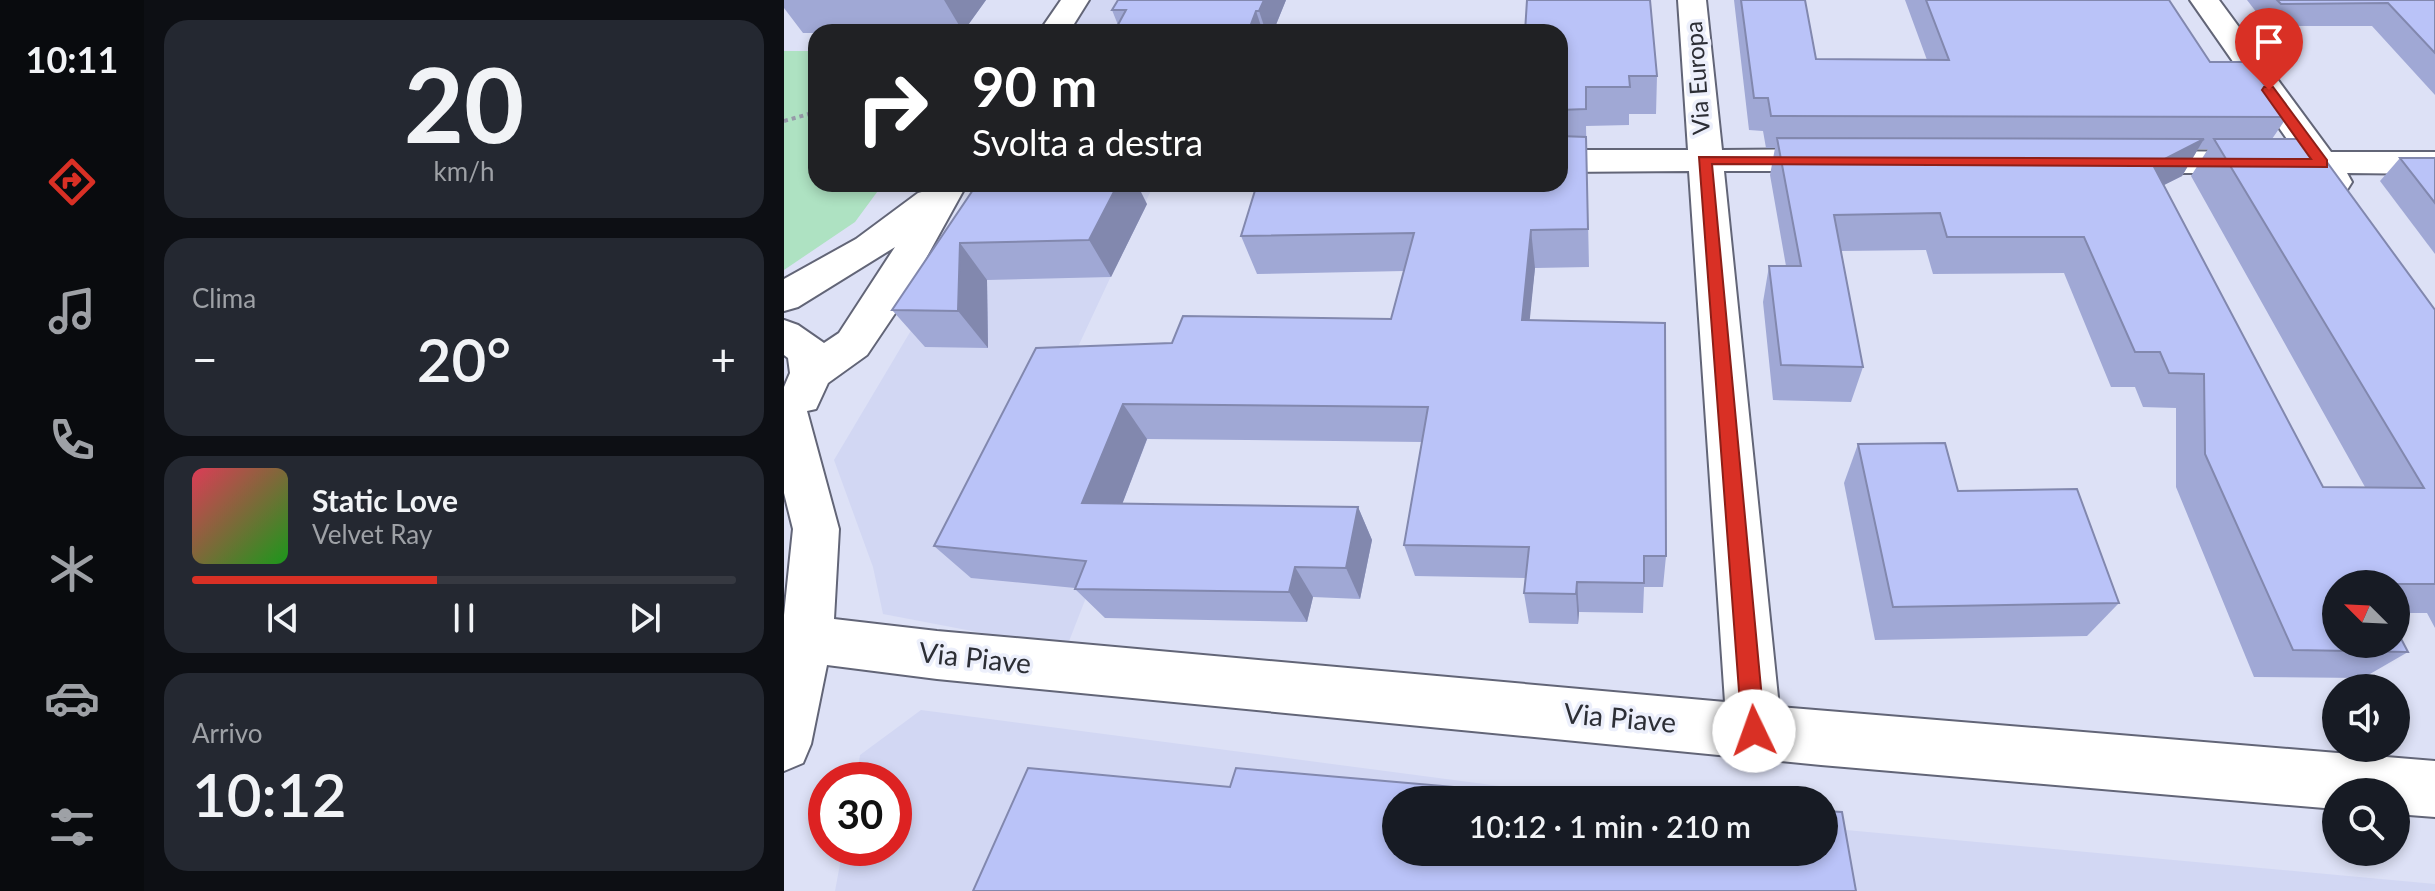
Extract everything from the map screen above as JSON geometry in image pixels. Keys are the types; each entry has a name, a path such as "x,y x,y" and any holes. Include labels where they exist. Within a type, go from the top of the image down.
{"street":[{"path":"1059,24 1075,0"},
{"name":"Via Europa","path":"1692,0 1754,731"},
{"path":"2204,0 2357,211"},
{"path":"1568,161 1872,161"},
{"path":"2095,162 2435,163"},
{"path":"784,297 869,248 942,192"},
{"path":"811,373 853,344 884,299 945,192"},
{"path":"784,335 807,350 811,373 807,387 786,415 816,529 807,639 784,744"},
{"name":"Via Piave","path":"807,639 937,655 1754,731 2435,789"}],"path":[{"path":"784,121 808,114"}],"shaded area":[{"path":"1075,0 1286,0 1276,24 1059,24"},
{"path":"993,192 1150,192 1077,349 1182,351 1066,649 883,614 873,567 834,460"},
{"path":"921,710 1499,786 1382,786 1382,866 1838,866 1838,829 2435,884 2435,891 835,891 840,866 912,866 912,762 859,762 860,755"}],"green space":[{"path":"784,51 808,51 808,192 877,192 855,222 784,270"}],"building":[{"path":"1118,0 1264,0 1251,24 1118,24 1126,10 1112,10"},
{"path":"1527,0 1650,0 1657,76 1629,76 1630,87 1586,87 1586,109 1568,110 1568,24 1526,24"},
{"path":"1741,0 1805,0 1816,59 1949,60 1926,0 2169,0 2210,62 2248,62 2287,117 1771,116 1768,98 1754,98"},
{"path":"2277,0 2435,0 2435,53 2388,3 2281,4"},
{"path":"1568,136 1586,137 1588,229 1531,230 1522,320 1665,323 1666,556 1644,556 1644,583 1577,582 1576,594 1524,593 1529,547 1404,545 1428,407 1123,404 1082,503 1358,507 1346,568 1295,567 1289,592 1075,589 1086,561 934,546 1036,348 1172,343 1183,316 1391,319 1414,233 1241,236 1255,192 1568,192"},
{"path":"1777,138 2204,139 2153,165 2323,487 2424,488 2214,139 2310,139 2435,310 2435,584 2410,584 2410,570 2322,570 2322,651 2293,650 2205,454 2204,374 2169,373 2160,352 2135,352 2084,237 1947,237 1940,213 1834,215 1863,367 1781,365 1769,266 1801,266"},
{"path":"2400,158 2435,158 2435,203"},
{"path":"972,192 1114,192 1089,240 960,243 958,311 892,310"},
{"path":"1945,443 1958,491 2077,489 2119,603 1893,607 1858,444"},
{"path":"1028,768 1230,787 1236,768 1443,786 1382,786 1382,866 1838,866 1838,812 1842,812 1856,891 973,891"}],"route":[{"path":"1754,731 1704,160 2322,164 2269,90"}]}
